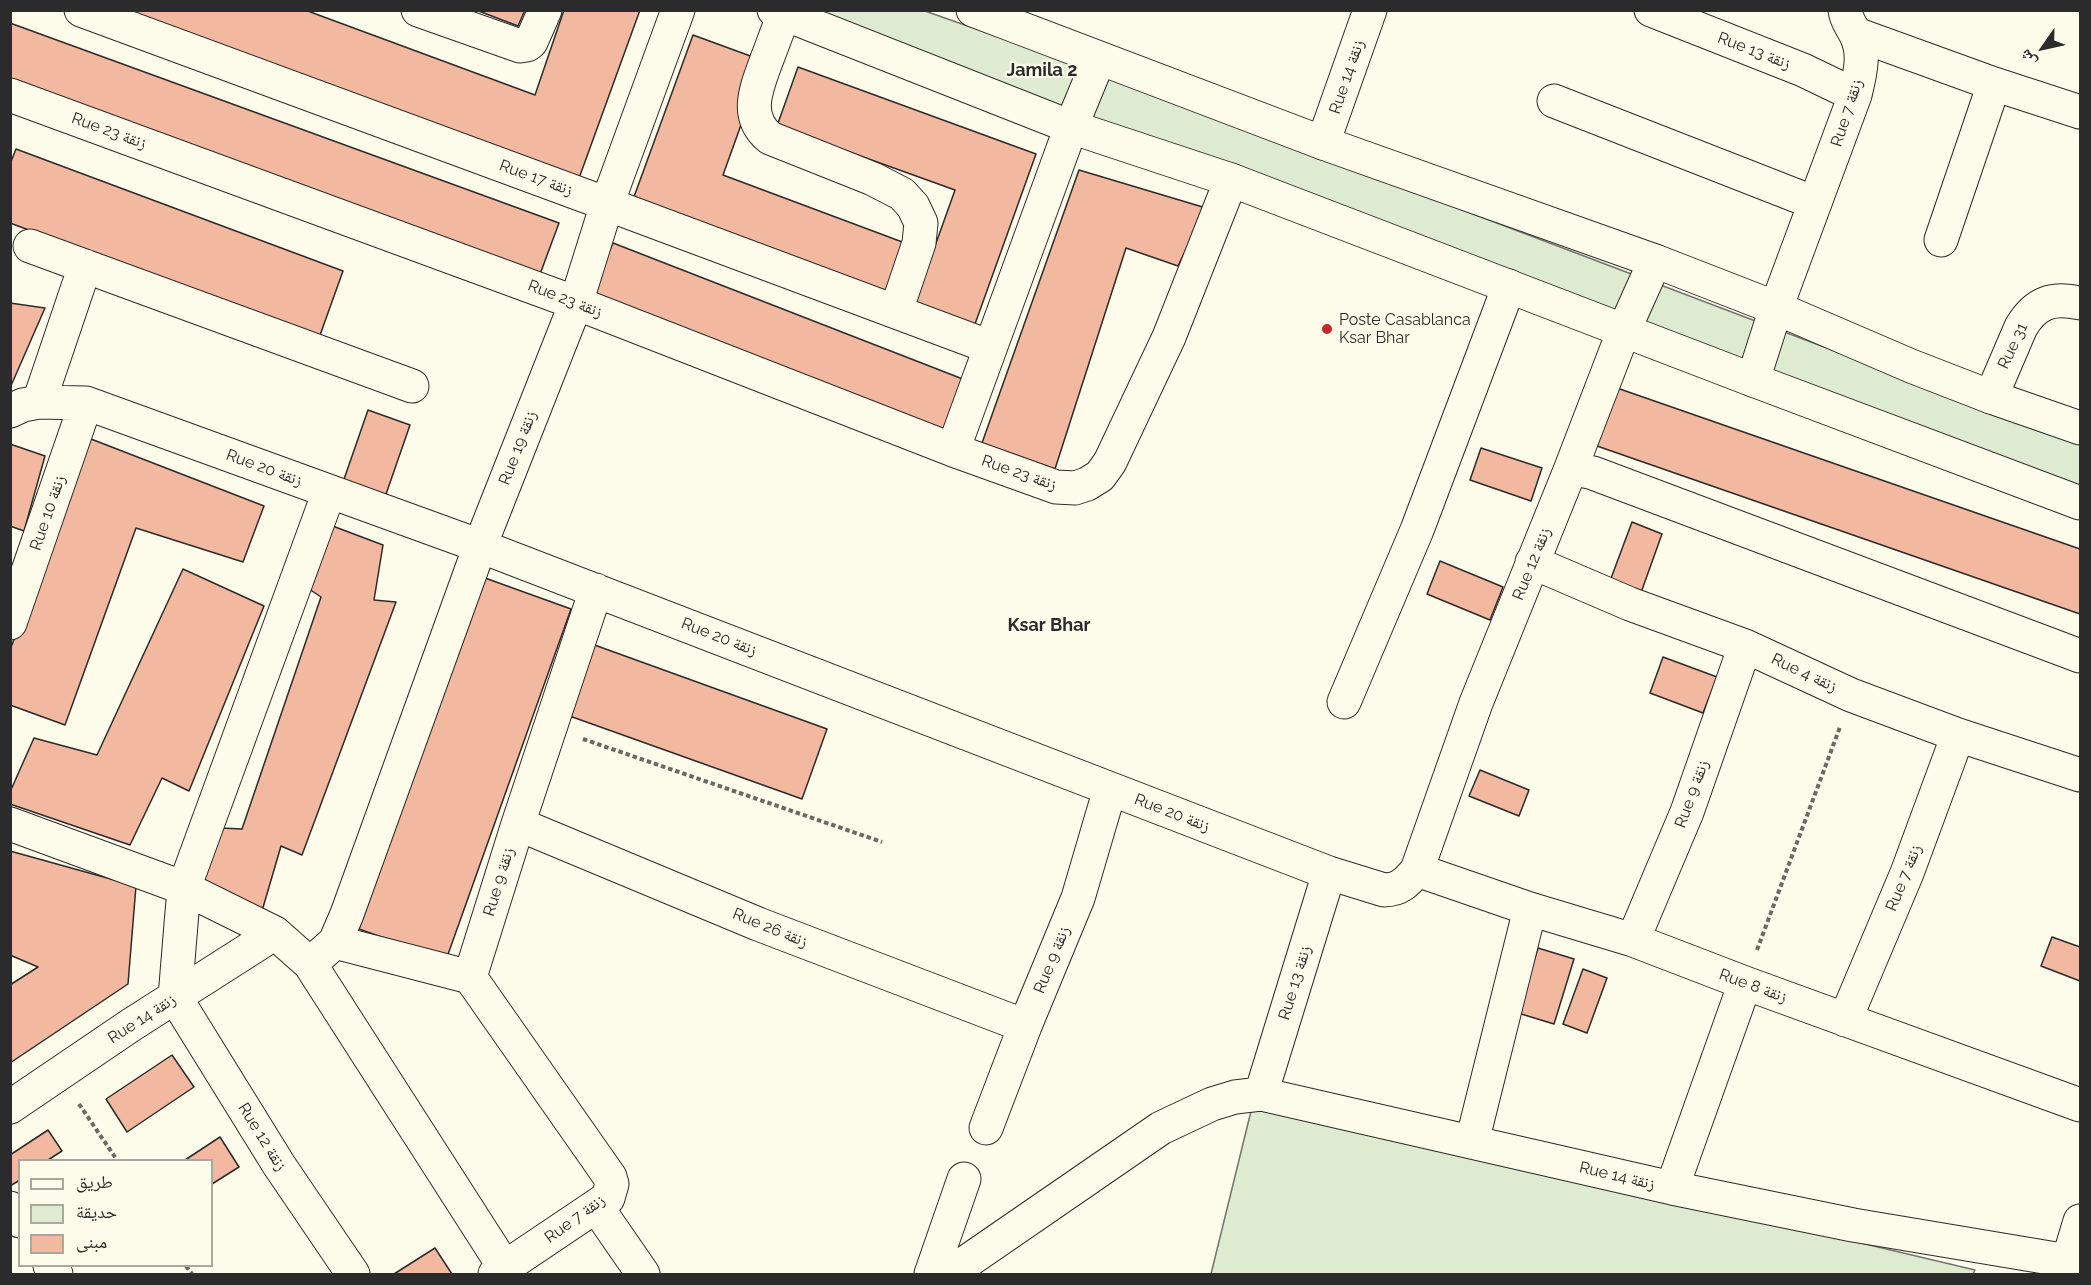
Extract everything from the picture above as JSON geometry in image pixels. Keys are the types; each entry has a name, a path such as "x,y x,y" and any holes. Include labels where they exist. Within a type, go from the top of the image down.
{"street":[{"path":"418,10 520,46 531,42 545,10"},
{"name":"Rue 19 زنقة","path":"335,942 480,546 576,303 607,204 678,10"},
{"path":"973,10 1323,143 1655,261 1776,308 1911,366 2080,428"},
{"name":"Rue 14 زنقة","path":"1323,143 1370,10"},
{"name":"Rue 13 زنقة","path":"1651,10 1803,70 1855,95"},
{"name":"Rue 17 زنقة","path":"92,12 990,347"},
{"path":"896,311 919,243 921,223 913,206 902,194 873,179 771,138 762,132 757,122 754,102 779,12 1071,127 1231,180 2080,503"},
{"name":"Rue 7 زنقة","path":"1753,380 1776,308 1855,95 1862,62 1861,51 1850,22"},
{"name":"Rue 7 زنقة","path":"1850,22 1994,84 2080,112"},
{"path":"953,450 1098,59"},
{"path":"1941,240 1994,84"},
{"name":"Rue 23 زنقة","path":"10,95 576,303 953,450 1056,487 1075,488 1087,484 1100,476 1110,462 1168,337 1231,180"},
{"path":"1554,101 1815,203"},
{"path":"30,246 412,386"},
{"name":"Rue 12 زنقة","path":"1417,870 1476,703 1624,330 1655,261"},
{"path":"25,406 85,266"},
{"path":"1344,702 1417,530 1509,286"},
{"name":"Rue 31","path":"1991,397 2027,317 2043,304 2054,301 2063,299 2080,303"},
{"name":"Rue 20 زنقة","path":"25,406 86,403 480,546 1329,873 1384,890 1401,887 1417,870"},
{"name":"Rue 10 زنقة","path":"10,623 86,403"},
{"path":"1571,468 1593,473 2080,656"},
{"path":"175,997 184,888 328,492"},
{"name":"Rue 4 زنقة","path":"1532,562 1630,604 1745,646 1851,695 1958,735 2080,775"},
{"name":"Rue 9 زنقة","path":"470,977 596,590"},
{"name":"Rue 9 زنقة","path":"1633,940 1687,812 1745,646"},
{"name":"Rue 7 زنقة","path":"1845,1020 1907,873 1958,735"},
{"name":"Rue 9 زنقة","path":"986,1128 1078,898 1110,789"},
{"path":"10,824 184,888 275,933 310,964 500,1271"},
{"name":"Rue 26 زنقة","path":"518,824 758,924 1025,1026"},
{"name":"Rue 8 زنقة","path":"1417,870 1530,909 1633,940 1845,1020 2079,1098"},
{"name":"Rue 13 زنقة","path":"1260,1094 1329,873"},
{"path":"1472,1142 1530,909"},
{"name":"Rue 14 زنقة","path":"10,1107 275,933"},
{"path":"310,964 335,942 470,977"},
{"name":"Rue 7 زنقة","path":"470,977 590,1147 610,1177 612,1184 608,1198 500,1271"},
{"path":"1672,1188 1745,983"},
{"name":"Rue 12 زنقة","path":"175,997 279,1165 353,1275"},
{"name":"Rue 14 زنقة","path":"949,1275 1161,1128 1212,1104 1235,1097 1260,1094 1672,1188 1853,1225 2074,1263"},
{"path":"931,1275 964,1179"},
{"path":"596,1206 643,1275"},
{"path":"2074,1263 2080,1221"}],"path":[{"path":"1745,983 1851,695"},
{"path":"551,728 882,842"},
{"path":"59,1073 116,1159"}],"green space":[{"path":"809,11 925,11 1109,76 2080,444 2080,494"},
{"path":"1254,1099 1975,1270 1973,1274 1211,1274"}],"building":[{"path":"124,10 305,10 535,95 564,10 640,10 578,181"},
{"path":"476,10 525,10 518,26"},
{"path":"10,23 559,223 536,285 10,94"},
{"path":"693,35 764,61 723,175 913,246 893,302 631,205"},
{"path":"798,67 1036,154 970,338 910,316 955,190 777,126"},
{"path":"16,149 343,271 319,338 10,223 10,164"},
{"path":"1079,170 1206,208 1178,266 1126,248 1055,469 982,443"},
{"path":"613,243 973,383 954,441 590,297"},
{"path":"10,303 45,308 10,388"},
{"path":"1617,388 2080,549 2080,614 1597,446"},
{"path":"368,410 410,425 384,500 342,485"},
{"path":"91,439 264,506 243,562 136,528 65,725 10,705 10,650"},
{"path":"10,444 45,456 24,531 10,526"},
{"path":"1481,448 1542,468 1531,501 1470,480"},
{"path":"322,522 383,545 374,600 396,602 302,855 281,846 262,911 201,889 221,828 242,829 321,597 309,589"},
{"path":"1632,522 1662,534 1638,601 1607,589"},
{"path":"1440,561 1503,587 1490,620 1427,594"},
{"path":"183,569 264,606 189,791 162,778 130,845 10,804 10,792 34,738 97,755"},
{"path":"485,578 571,609 446,960 359,929"},
{"path":"589,643 827,729 802,799 564,714"},
{"path":"1663,657 1717,677 1703,713 1650,693"},
{"path":"1480,770 1529,790 1519,816 1469,796"},
{"path":"10,851 136,886 128,984 10,1063 10,985 38,967 10,955"},
{"path":"2052,937 2080,947 2080,981 2041,966"},
{"path":"1538,948 1574,959 1554,1024 1518,1013"},
{"path":"1583,969 1607,978 1587,1033 1563,1024"},
{"path":"172,1055 194,1087 127,1132 106,1099"},
{"path":"48,1130 62,1151 50,1159 18,1159 18,1181 10,1186 10,1155"},
{"path":"220,1137 239,1167 213,1183 213,1159 187,1159"},
{"path":"435,1248 452,1274 394,1274"}],"place":[{"name":"Poste Casablanca Ksar Bhar","path":"1327,329"}],"district":[{"name":"Jamila 2","path":"1042,71"},
{"name":"Ksar Bhar","path":"1049,626"}]}
